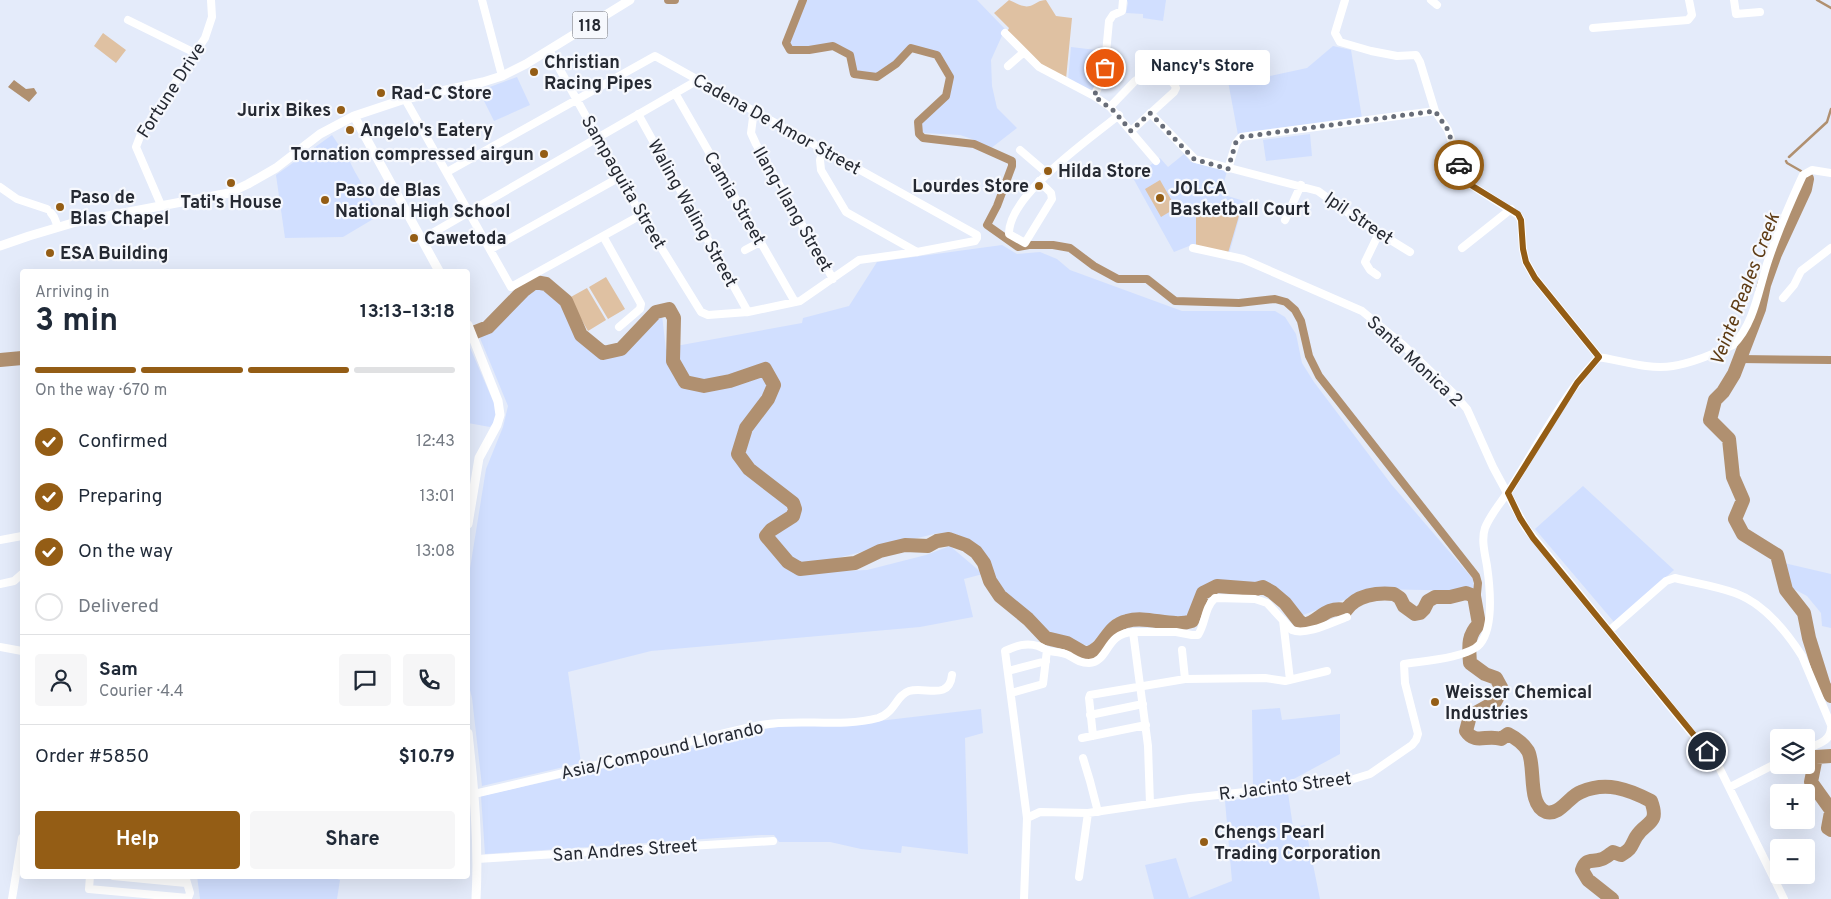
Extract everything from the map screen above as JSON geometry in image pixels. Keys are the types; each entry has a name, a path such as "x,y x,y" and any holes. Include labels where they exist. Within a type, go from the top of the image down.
{"main road":[{"name":"118","path":"0,246 58,227 229,193 276,168 320,134 354,116 405,99 484,82 502,76 549,50 630,0"},
{"path":"354,116 438,269"},
{"path":"470,331 498,401 500,416 479,458 470,512"},
{"path":"470,753 477,859 476,899"}],"street":[{"name":"Fortune Drive","path":"161,205 138,154 137,142 205,38 212,17 211,0"},
{"path":"482,0 502,76"},
{"path":"1094,96 1104,72 1109,21 1113,15 1122,11 1123,0"},
{"path":"1344,0 1335,33 1340,42 1397,56 1416,55 1420,62 1435,111 1448,130 1466,182 1518,214 1521,220 1526,262 1535,278 1599,357 1647,366 1673,366 1692,361 1733,345 1752,316 1768,263 1803,175 1812,170 1831,173"},
{"path":"1593,28 1688,20 1692,15 1689,0"},
{"path":"1734,0 1736,14 1760,12"},
{"path":"128,20 195,53"},
{"path":"1005,33 1039,67 1094,96 1110,107 1156,161"},
{"name":"Sampaguita Street","path":"549,50 641,215 701,312 708,315 748,312"},
{"path":"1008,66 1024,52"},
{"name":"Cadena De Amor Street","path":"577,99 655,56 976,235 975,241 917,252"},
{"path":"1110,107 1135,81 1147,73 1172,81 1176,88 1174,92 1131,131"},
{"path":"422,239 698,80"},
{"name":"Camia Street","path":"675,94 795,302"},
{"path":"405,99 511,287 641,215"},
{"path":"447,172 577,99"},
{"name":"Ilang-Ilang Street","path":"754,110 751,133 756,144 833,279"},
{"path":"1228,169 1236,142 1241,137 1435,111"},
{"name":"Ipil Street","path":"1150,113 1194,159 1228,169 1301,185 1326,195 1358,220 1410,252"},
{"name":"Waling Waling Street","path":"638,114 748,312"},
{"path":"1039,181 1051,193 1052,199 1025,243 1009,234 1008,231 1024,197 1039,181 1118,115"},
{"path":"823,149 820,160 821,170 840,205 846,212 917,252"},
{"path":"1020,150 1048,174"},
{"path":"491,250 620,177"},
{"path":"1285,220 1301,185"},
{"path":"0,187 17,199 49,211 58,227"},
{"path":"1462,248 1511,209"},
{"path":"1377,275 1370,270 1365,262 1379,233"},
{"path":"603,236 641,304 640,309 619,327"},
{"path":"745,250 760,242"},
{"name":"Santa Monica 2","path":"1193,248 1243,259 1362,312 1375,320 1402,344 1454,394 1467,409 1493,467 1526,528 1707,751 1730,787 1784,899"},
{"path":"1783,298 1794,285 1802,271 1831,248"},
{"path":"748,312 805,299 859,260 917,252"},
{"name":"R. Jacinto Street","path":"1027,818 1040,812 1098,812 1150,804 1347,781 1370,774 1386,765 1416,740 1418,734 1405,683 1404,664 1451,657 1476,648 1481,643 1488,628 1489,616 1489,580 1484,543 1485,530 1491,517 1577,383 1599,357"},
{"path":"0,540 20,536"},
{"path":"0,584 14,581 20,576"},
{"path":"1609,631 1670,578 1736,593 1747,599 1770,616 1802,656 1831,727 1831,734 1827,740 1815,745"},
{"path":"1024,899 1027,818 1005,651 1025,644 1066,654 1081,662 1091,663 1102,656 1123,632 1163,631 1198,635 1202,630 1207,608 1215,598 1267,603 1292,630 1297,632 1347,617"},
{"path":"1283,619 1290,680"},
{"path":"1133,632 1146,725 1150,804"},
{"path":"0,647 20,651"},
{"path":"1011,694 1043,684 1047,650"},
{"path":"1182,650 1185,678"},
{"path":"1008,672 1046,661"},
{"path":"1093,736 1090,695 1185,678 1265,678 1285,681 1327,671"},
{"name":"Asia/Compound Llorando","path":"474,794 763,725 861,722 881,717 891,711 899,698 908,691 924,690 937,692 946,688 951,682 952,675"},
{"path":"1090,715 1143,704"},
{"path":"1082,738 1146,725"},
{"path":"1083,758 1098,812"},
{"path":"1730,787 1770,767"},
{"path":"1079,877 1088,813"},
{"name":"San Andres Street","path":"477,859 773,841"},
{"path":"12,899 20,850"},
{"path":"90,879 89,889 188,898 190,894 186,879"}],"shaded area":[{"path":"807,0 977,0 1005,29 991,60 992,86 997,108 1017,128 990,149 960,135 923,133 920,124 948,97 951,77 937,53 910,46 877,75 856,72 851,54 833,44 792,49 788,42"},
{"path":"1009,0 1019,5 1027,6 1046,0 1056,16 1072,18 1066,79 1040,66 1007,32 1009,28 994,13"},
{"path":"1127,0 1166,0 1163,21 1143,18 1143,14 1126,13"},
{"path":"103,33 126,50 116,63 94,46"},
{"path":"1333,46 1351,50 1362,118 1238,135 1225,65 1248,65 1265,77 1307,68"},
{"path":"1071,47 1105,51 1103,75 1094,94 1068,80"},
{"path":"517,77 530,105 494,121 479,91"},
{"path":"14,80 26,89 34,88 37,93 29,102 8,87"},
{"path":"1310,134 1312,156 1266,161 1263,140"},
{"name":"Paso de Blas National High School","path":"332,135 350,162 380,215 343,237 285,238 276,175"},
{"path":"1184,154 1191,162 1227,171 1221,194 1244,201 1229,254 1189,246 1174,252 1133,178 1160,158 1168,167"},
{"name":"JOLCA Basketball Court","path":"1160,180 1176,208 1161,217 1145,189"},
{"path":"1219,203 1241,209 1228,253 1196,246 1196,207 1217,211"},
{"path":"1002,245 1017,254 1040,252 1057,259 1070,270 1182,311 1275,311 1285,317 1296,334 1302,363 1314,382 1391,484 1473,579 1474,591 1374,589 1303,615 1275,587 1224,582 1203,586 1187,616 1115,618 1089,646 1047,635 1021,606 1002,595 991,577 983,554 956,534 938,533 801,567 798,573 867,570 926,555 950,546 983,574 964,579 973,617 920,627 651,651 568,672 581,763 482,786 470,690 470,569 486,469 503,427 508,406 480,338 534,285 565,304 579,336 601,356 623,352 662,315 666,350 676,346 802,323 803,318 849,306 877,262"},
{"path":"606,277 625,309 608,319 589,287"},
{"path":"587,288 606,320 588,331 569,298"},
{"path":"470,348 496,408 497,418 490,427 470,423"},
{"path":"1583,486 1674,570 1614,622 1535,529"},
{"path":"1784,563 1831,574 1831,628 1822,626 1821,613 1807,596 1790,587"},
{"path":"1280,708 1282,720 1340,714 1340,754 1290,781 1253,787 1252,710"},
{"path":"981,709 983,733 965,738 968,854 902,846 901,853 861,849 830,842 779,842 774,835 761,835 485,854 481,796 664,755 764,729 783,726 870,722"},
{"path":"1288,793 1293,827 1305,825 1320,899 1154,899 1145,865 1176,858 1189,898 1232,881 1225,801"},
{"path":"197,879 340,880 337,899 200,899"}],"waterway":[{"path":"668,0 675,0"},
{"path":"803,0 786,43 790,50 809,50 833,46 850,55 854,74 877,77 896,64 911,48 937,55 950,77 946,96 918,122 919,134 923,138 974,144 1012,161 1012,166 997,206 987,225 1018,247 1053,245 1070,248 1094,266 1118,279 1147,279 1175,301 1239,303 1275,299 1286,302 1295,310 1301,321 1309,356 1319,376 1476,576 1478,583 1476,604"},
{"path":"1817,0 1831,8"},
{"path":"1789,157 1827,122 1831,109"},
{"path":"1786,161 1801,171"},
{"name":"Veinte Reales Creek","path":"1807,179 1805,189 1775,254 1764,285 1759,309 1734,374 1723,392 1715,400 1710,420 1729,439 1733,477 1743,500 1735,519 1743,534 1777,555 1786,590 1804,613 1809,638 1824,686 1831,696"},
{"path":"470,334 488,327 523,291 535,282 546,284 566,301 581,335 603,353 621,349 656,312 669,309 674,318 673,361 685,382 704,386 730,381 765,369 774,385 768,399 746,428 738,454 749,469 793,503 795,509 793,516 771,530 766,536 788,562 800,569 855,563 880,551 905,545 928,546 937,541 949,539 966,545 976,552 984,563 990,581 1000,596 1028,619 1046,638 1067,643 1086,654 1098,647 1114,628 1127,621 1143,619 1176,623 1192,621 1203,593 1217,586 1256,589 1263,587 1285,603 1304,625 1332,610 1346,610 1355,601 1374,594 1394,594 1400,598 1404,606 1415,614 1420,613 1428,601 1435,597 1450,597 1466,593 1474,596 1479,624 1471,637 1469,647 1470,663 1485,674 1496,678 1502,689 1495,702 1470,716 1466,731 1477,738 1501,739 1508,734 1522,743 1528,751 1530,758 1536,802 1546,812 1556,811 1577,794 1599,787 1625,790 1651,801 1654,814 1653,819 1640,832 1629,849 1621,855 1613,852 1598,860 1587,862 1582,870 1588,880 1612,899"},
{"path":"0,360 20,358"},
{"path":"1739,359 1831,360"},
{"name":"Veinte Reales Creek","path":"1831,756 1816,757 1811,782 1831,810"},
{"name":"Veinte Reales Creek","path":"1831,812 1828,828 1831,830"}],"way so far":[{"path":"1105,68 1104,75 1094,96 1110,107 1131,131 1150,113 1194,159 1228,169 1236,142 1241,137 1263,132 1435,111 1448,130 1459,165"}],"place":[{"name":"Nancy's Store","path":"1105,68"},
{"name":"Christian Racing Pipes","path":"534,72"},
{"name":"Rad-C Store","path":"381,93"},
{"name":"Jurix Bikes","path":"341,110"},
{"name":"Angelo's Eatery","path":"350,130"},
{"name":"Tornation compressed airgun","path":"544,154"},
{"name":"Hilda Store","path":"1048,171"},
{"name":"Tati's House","path":"231,183"},
{"name":"Lourdes Store","path":"1039,186"},
{"name":"JOLCA Basketball Court","path":"1160,198"},
{"name":"Paso de Blas National High School","path":"325,200"},
{"name":"Paso de Blas Chapel","path":"60,207"},
{"name":"Cawetoda","path":"414,238"},
{"name":"ESA Building","path":"50,253"},
{"name":"Weisser Chemical Industries","path":"1435,702"},
{"name":"Chengs Pearl Trading Corporation","path":"1204,842"}],"route":[{"path":"1459,165 1466,182 1518,214 1521,220 1526,262 1535,278 1599,357 1577,383 1508,493 1520,518 1533,538 1707,751"}]}
